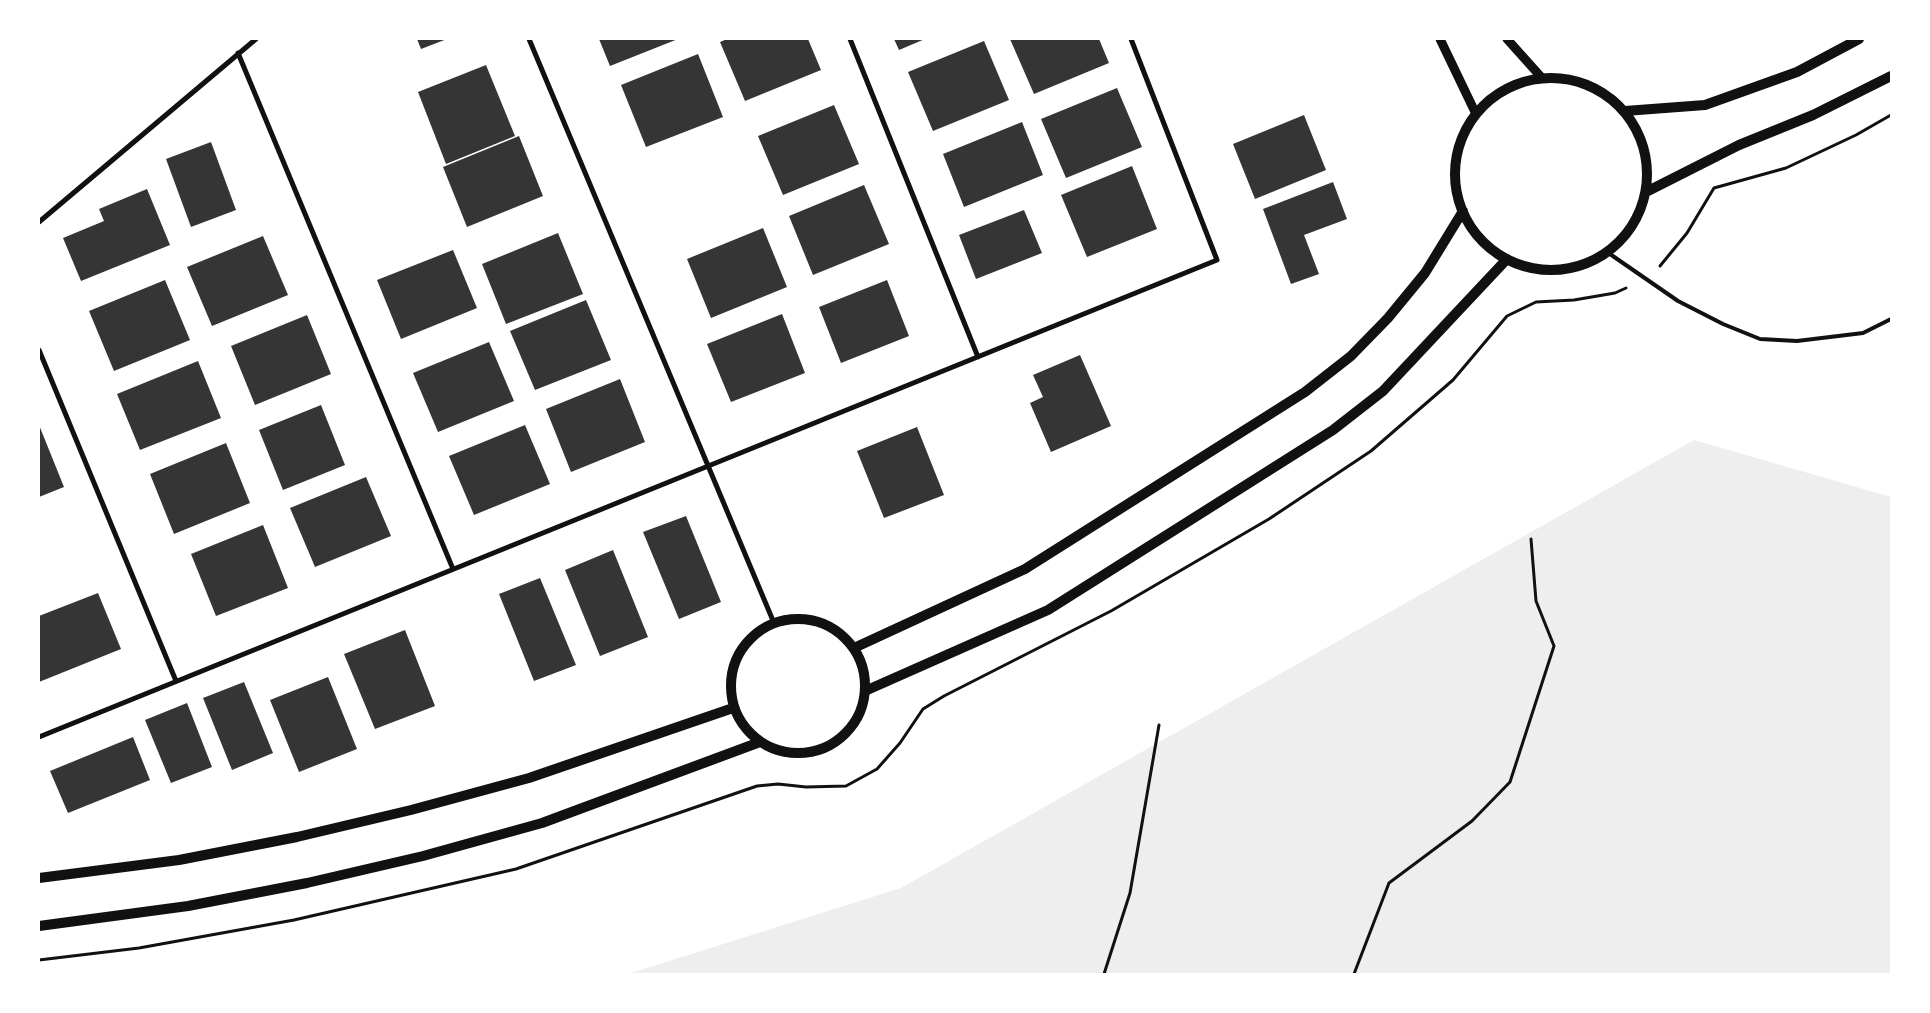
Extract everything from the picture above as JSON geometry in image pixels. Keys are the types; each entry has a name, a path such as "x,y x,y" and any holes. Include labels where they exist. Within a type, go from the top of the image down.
{"main road":[{"path":"1625,111 1705,105 1797,72 1859,39"},
{"path":"1646,192 1739,144 1813,115 1891,76"},
{"path":"1542,78 1565,78 1587,85 1614,100 1625,111 1638,133 1646,158 1646,192 1641,210 1633,226 1621,241 1592,261 1558,270 1540,269 1523,265 1507,259 1493,250 1480,239 1470,226 1463,211 1456,186 1456,160 1460,144 1466,128 1476,114 1486,102 1512,85 1542,78"},
{"path":"854,648 1025,569 1305,392 1351,356 1388,318 1425,273 1463,211"},
{"path":"865,691 1048,610 1334,430 1383,391 1507,259"},
{"path":"796,619 819,622 838,633 854,648 864,676 865,691 860,714 847,733 828,747 805,753 782,752 760,742 749,733 740,721 734,708 730,687 733,667 742,648 756,633 774,623 796,619"},
{"path":"39,878 179,860 297,837 411,810 529,778 734,708"},
{"path":"39,926 188,906 423,856 542,822 760,742"}],"street":[{"path":"39,222 256,39"},
{"path":"529,39 774,623"},
{"path":"850,39 978,357"},
{"path":"39,737 1217,260 1131,39"},
{"path":"1440,39 1476,114"},
{"path":"1507,39 1542,78"},
{"path":"238,53 452,569"},
{"path":"39,350 176,681"}],"lane":[{"path":"1607,252 1678,301 1722,324 1760,339 1797,341 1863,333 1891,319"}],"path":[{"path":"1354,974 1389,883 1472,821 1510,782 1554,646 1536,601 1531,539"},
{"path":"1104,974 1130,893 1159,725"}],"shaded area":[{"path":"1694,440 1891,497 1891,974 628,974 901,888"}],"building":[{"path":"417,39 447,39 421,49"},
{"path":"599,39 678,39 610,66"},
{"path":"727,39 808,39 821,70 745,101 720,42"},
{"path":"894,39 925,39 899,50"},
{"path":"1010,39 1099,39 1109,63 1034,94"},
{"path":"984,41 1009,100 933,131 908,72"},
{"path":"698,54 723,117 646,147 621,85"},
{"path":"486,65 515,136 446,164 418,92"},
{"path":"1117,88 1142,147 1066,178 1041,119"},
{"path":"834,105 859,164 783,195 758,136"},
{"path":"1304,115 1326,170 1255,199 1233,144"},
{"path":"1022,122 1043,175 964,207 943,154"},
{"path":"519,136 543,196 467,227 443,167"},
{"path":"211,142 236,210 191,227 166,159"},
{"path":"1132,166 1157,229 1087,257 1061,195"},
{"path":"1333,182 1347,219 1304,235 1319,274 1291,284 1263,209"},
{"path":"864,185 889,244 813,275 789,216"},
{"path":"147,189 170,245 81,281 63,238 104,221 99,209"},
{"path":"1024,210 1042,253 976,279 959,235"},
{"path":"763,228 787,287 711,318 687,259"},
{"path":"558,233 583,294 506,324 482,264"},
{"path":"263,236 288,295 212,326 187,267"},
{"path":"453,250 477,308 401,339 377,280"},
{"path":"165,280 190,340 114,371 89,311"},
{"path":"887,280 909,336 841,363 819,307"},
{"path":"586,300 611,360 535,390 510,331"},
{"path":"782,314 805,373 731,402 707,344"},
{"path":"307,315 331,374 255,405 231,346"},
{"path":"489,342 514,401 438,432 413,373"},
{"path":"1080,355 1111,426 1051,452 1030,403 1043,397 1033,375"},
{"path":"198,361 221,418 140,450 117,394"},
{"path":"620,379 645,442 571,472 546,409"},
{"path":"321,405 345,465 283,490 259,430"},
{"path":"39,425 64,487 39,497"},
{"path":"525,425 550,484 474,515 449,456"},
{"path":"917,427 944,495 884,518 857,451"},
{"path":"226,443 250,503 174,534 150,474"},
{"path":"366,477 391,536 315,567 290,508"},
{"path":"686,516 721,602 679,619 643,532"},
{"path":"263,525 288,588 216,616 191,554"},
{"path":"613,550 648,637 600,656 565,570"},
{"path":"540,578 576,665 534,681 499,594"},
{"path":"98,593 121,649 39,682 39,616"},
{"path":"405,630 435,706 375,729 344,654"},
{"path":"328,677 357,749 299,772 270,700"},
{"path":"244,682 273,753 232,770 203,698"},
{"path":"187,703 212,767 171,783 145,720"},
{"path":"133,737 150,780 68,813 50,771"}]}
